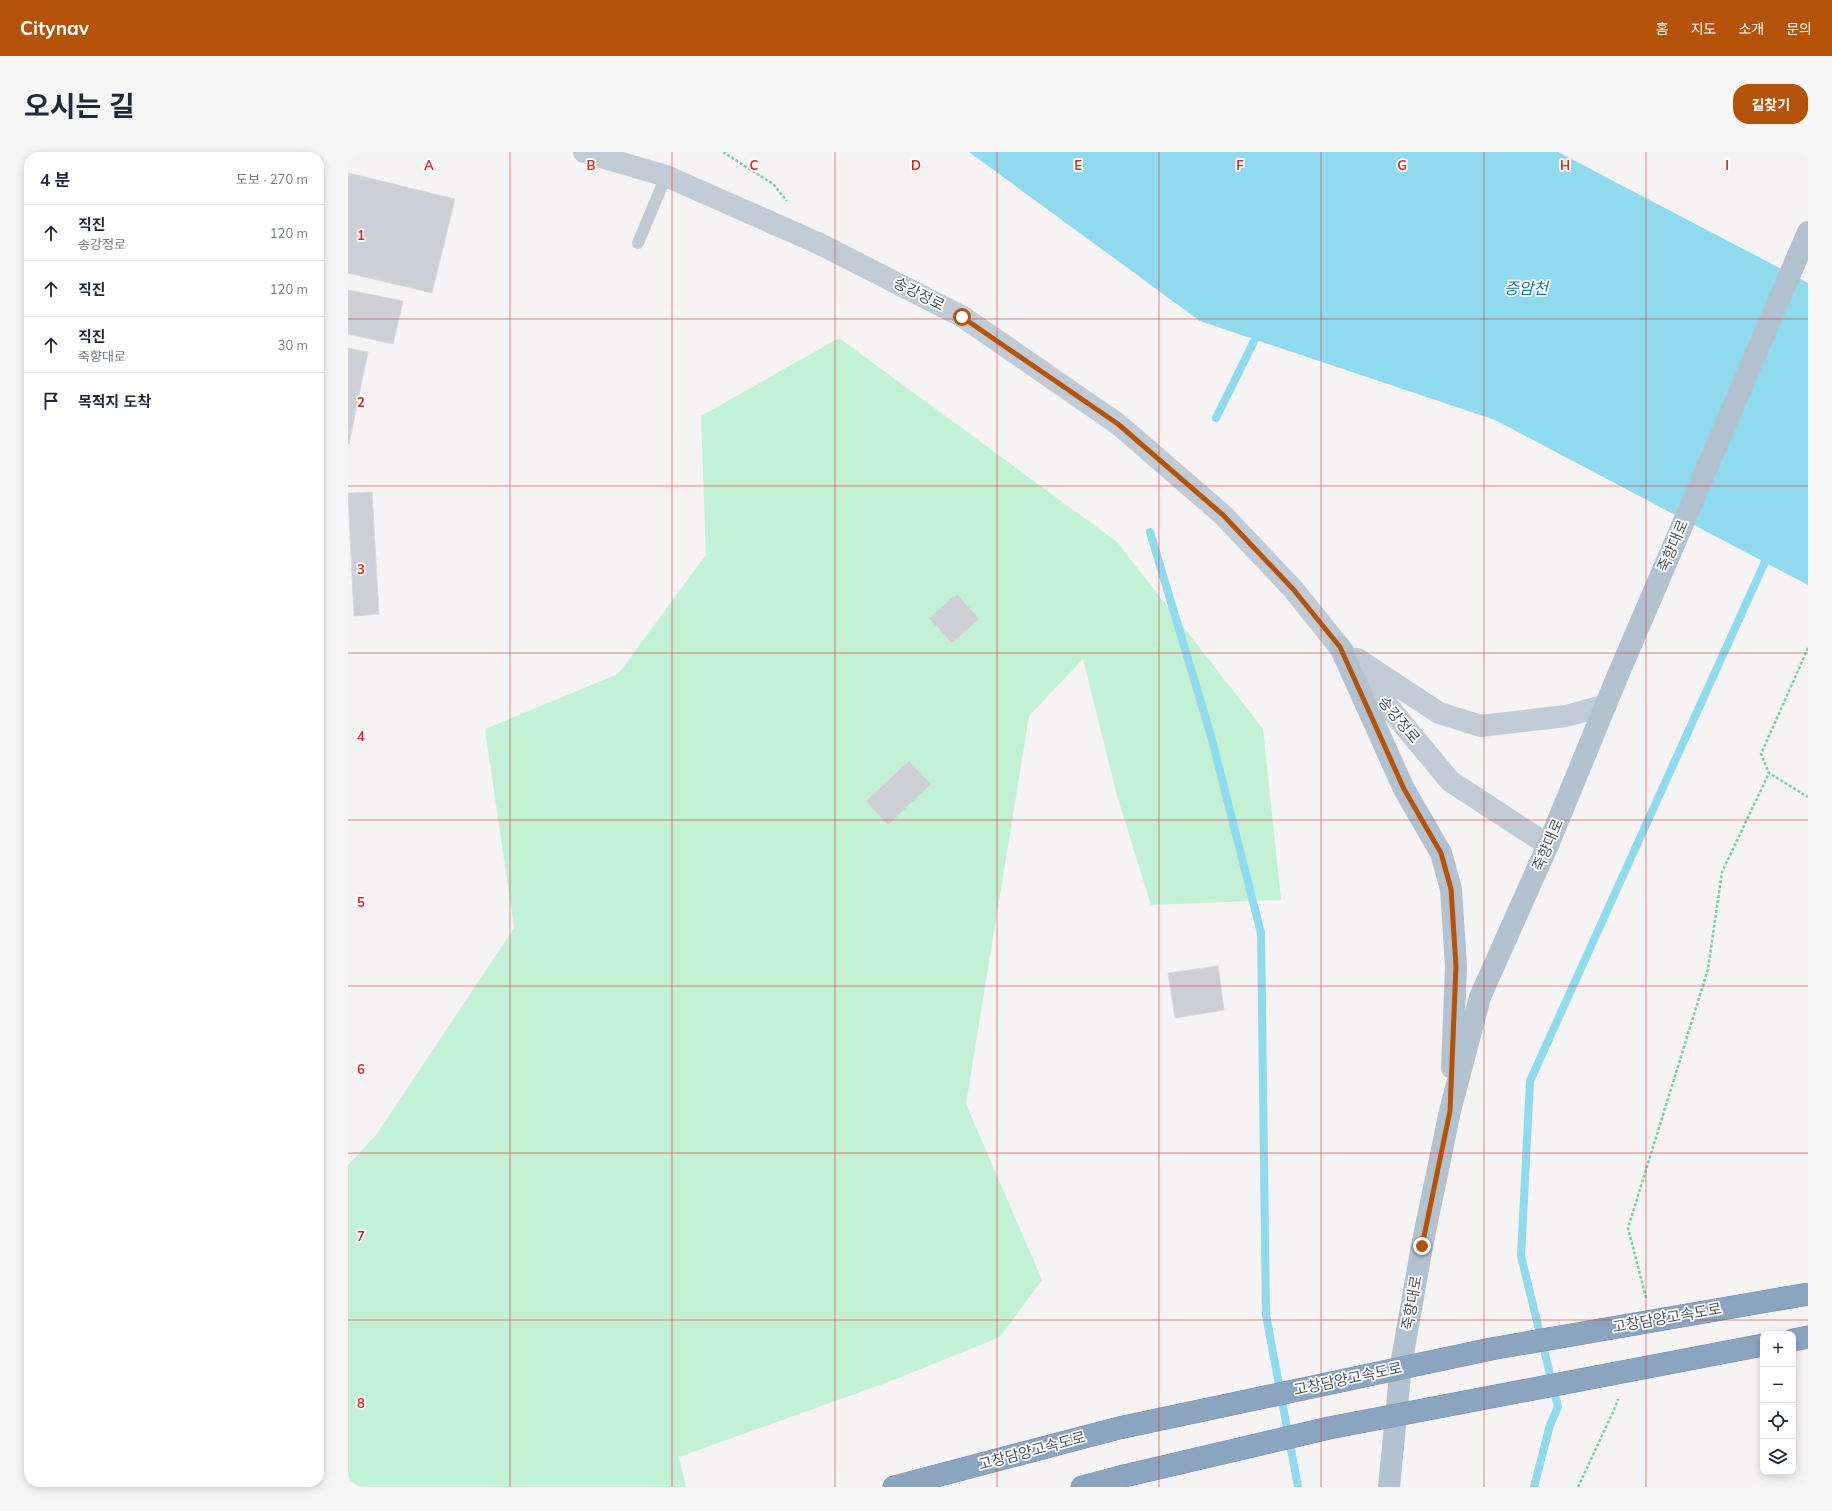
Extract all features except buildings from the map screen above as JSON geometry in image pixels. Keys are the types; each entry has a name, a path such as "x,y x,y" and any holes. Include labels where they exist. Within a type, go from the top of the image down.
{"highway":[{"name":"고창담양고속도로","path":"894,1487 1119,1428 1491,1349 1808,1294"},
{"path":"1796,1339 1808,1337"},
{"path":"1082,1487 1328,1428 1760,1346"}],"main road":[{"name":"송강정로","path":"584,152 666,176 808,238 962,317 1118,424 1223,515 1293,589 1450,781 1548,845"},
{"name":"죽향대로","path":"1389,1487 1401,1365 1422,1246 1450,1111 1480,997 1548,845 1618,675 1808,232"},
{"path":"1340,647 1440,713 1481,726 1566,716 1606,704"},
{"path":"1340,647 1404,789 1441,853 1451,889 1456,966 1450,1111"}],"lane":[{"path":"638,243 666,176"}],"path":[{"path":"723,152 773,184 787,202"},
{"path":"1808,648 1761,754 1769,773 1808,797"},
{"path":"1647,1302 1628,1228 1708,969 1722,872 1769,773"},
{"path":"1578,1487 1619,1396"}],"green space":[{"path":"839,338 1117,542 1263,729 1281,900 1151,905 1117,796 1083,659 1029,716 966,1104 1042,1280 1000,1337 891,1381 679,1457 686,1487 348,1487 348,1165 376,1135 514,928 485,729 618,674 706,555 701,416"}],"water":[{"name":"증암천","path":"969,152 1558,152 1808,283 1808,585 1495,420 1200,321"}],"waterway":[{"path":"1216,418 1259,331"},
{"path":"1150,532 1211,736 1261,933 1266,1315 1298,1487"},
{"path":"1534,1487 1550,1425 1558,1407 1521,1256 1530,1081 1769,553"}],"route":[{"path":"962,317 1118,424 1223,515 1293,589 1340,647 1404,789 1441,853 1451,889 1456,966 1450,1111 1422,1246"}]}
